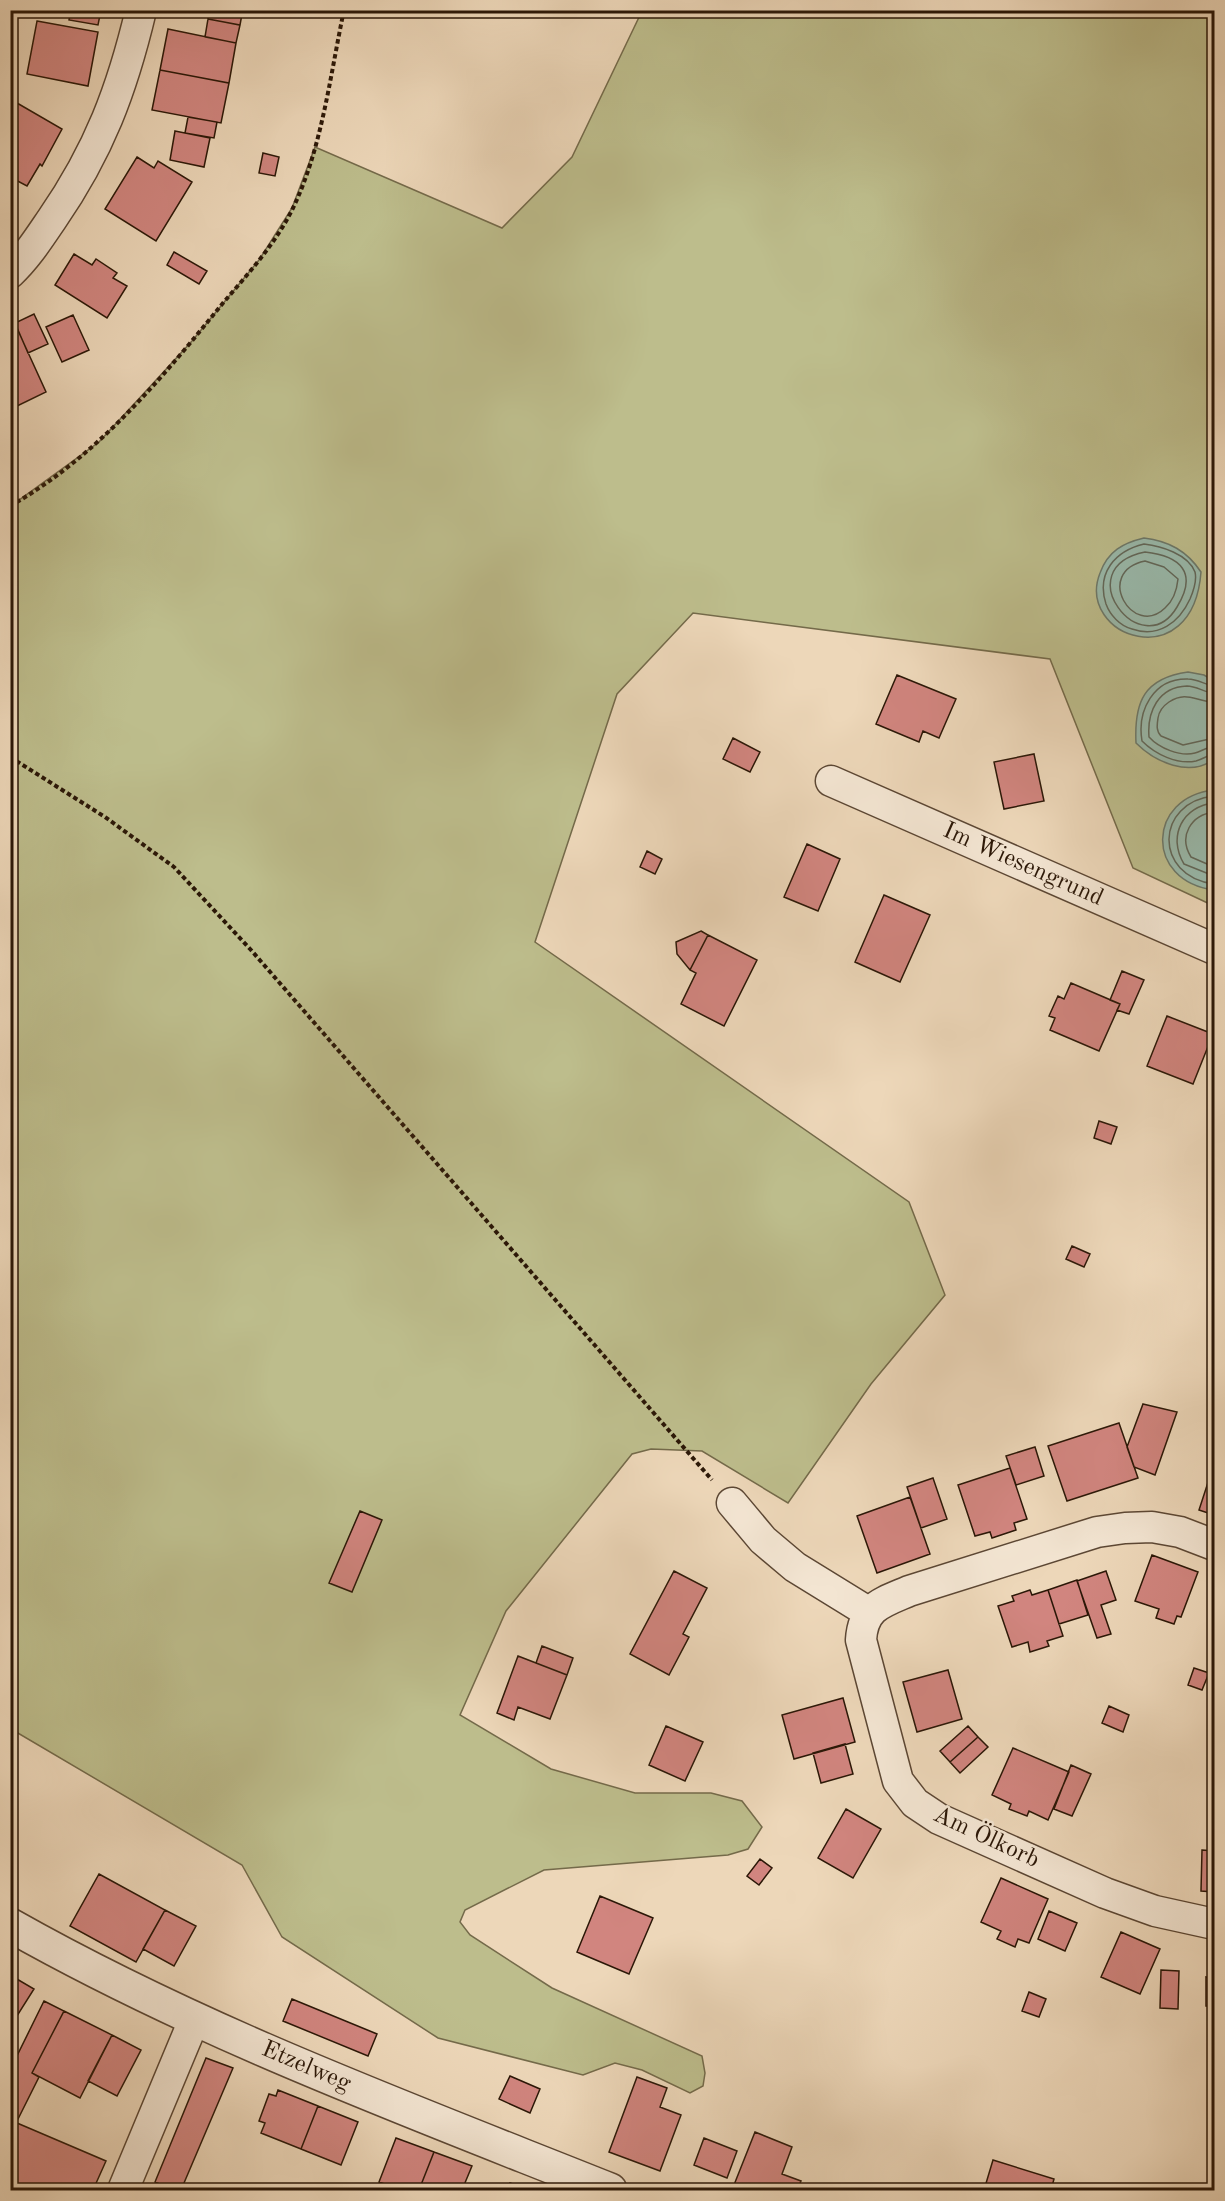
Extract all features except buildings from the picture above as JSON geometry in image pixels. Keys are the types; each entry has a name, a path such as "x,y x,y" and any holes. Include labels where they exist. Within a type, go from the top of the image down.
{"street":[{"path":"10,273 28,254 64,202 98,145 114,107 141,10"},
{"name":"Im Wiesengrund","path":"831,781 1215,949"},
{"path":"732,1503 763,1540 795,1567 868,1612 909,1591 1097,1532 1152,1527 1180,1532 1215,1545"},
{"name":"Am Ölkorb","path":"868,1612 862,1626 863,1655 898,1781 915,1803 939,1819 1106,1893 1155,1911 1215,1924"},
{"name":"Etzelweg","path":"10,1925 120,1985 194,2020 610,2190"},
{"path":"123,2190 194,2020"}],"path":[{"path":"10,506 99,442 192,341 259,260 292,208 315,147 344,10"},
{"path":"10,757 105,817 174,867 274,977 732,1503"}],"green space":[{"path":"642,11 1214,11 1214,906 1133,868 1050,659 693,613 617,694 535,942 909,1202 945,1295 871,1384 788,1503 702,1451 651,1449 632,1454 506,1611 460,1715 551,1769 635,1793 711,1793 742,1801 762,1827 748,1849 728,1855 544,1870 465,1910 460,1922 470,1935 552,1988 702,2056 705,2073 703,2086 690,2093 642,2070 615,2063 583,2075 438,2038 282,1937 242,1865 11,1729 11,506 99,442 192,341 259,260 292,208 315,147 502,228 572,157"}],"water":[{"path":"1144,538 1177,548 1190,558 1201,572 1193,605 1178,626 1159,636 1138,636 1119,629 1104,615 1097,596 1100,573 1107,559 1123,545"},
{"path":"1188,672 1204,675 1214,681 1214,759 1205,765 1194,767 1173,765 1163,761 1136,743 1137,715 1145,694 1161,680"},
{"path":"1214,790 1214,890 1191,883 1175,872 1166,856 1163,839 1166,822 1176,807 1192,796"}]}
